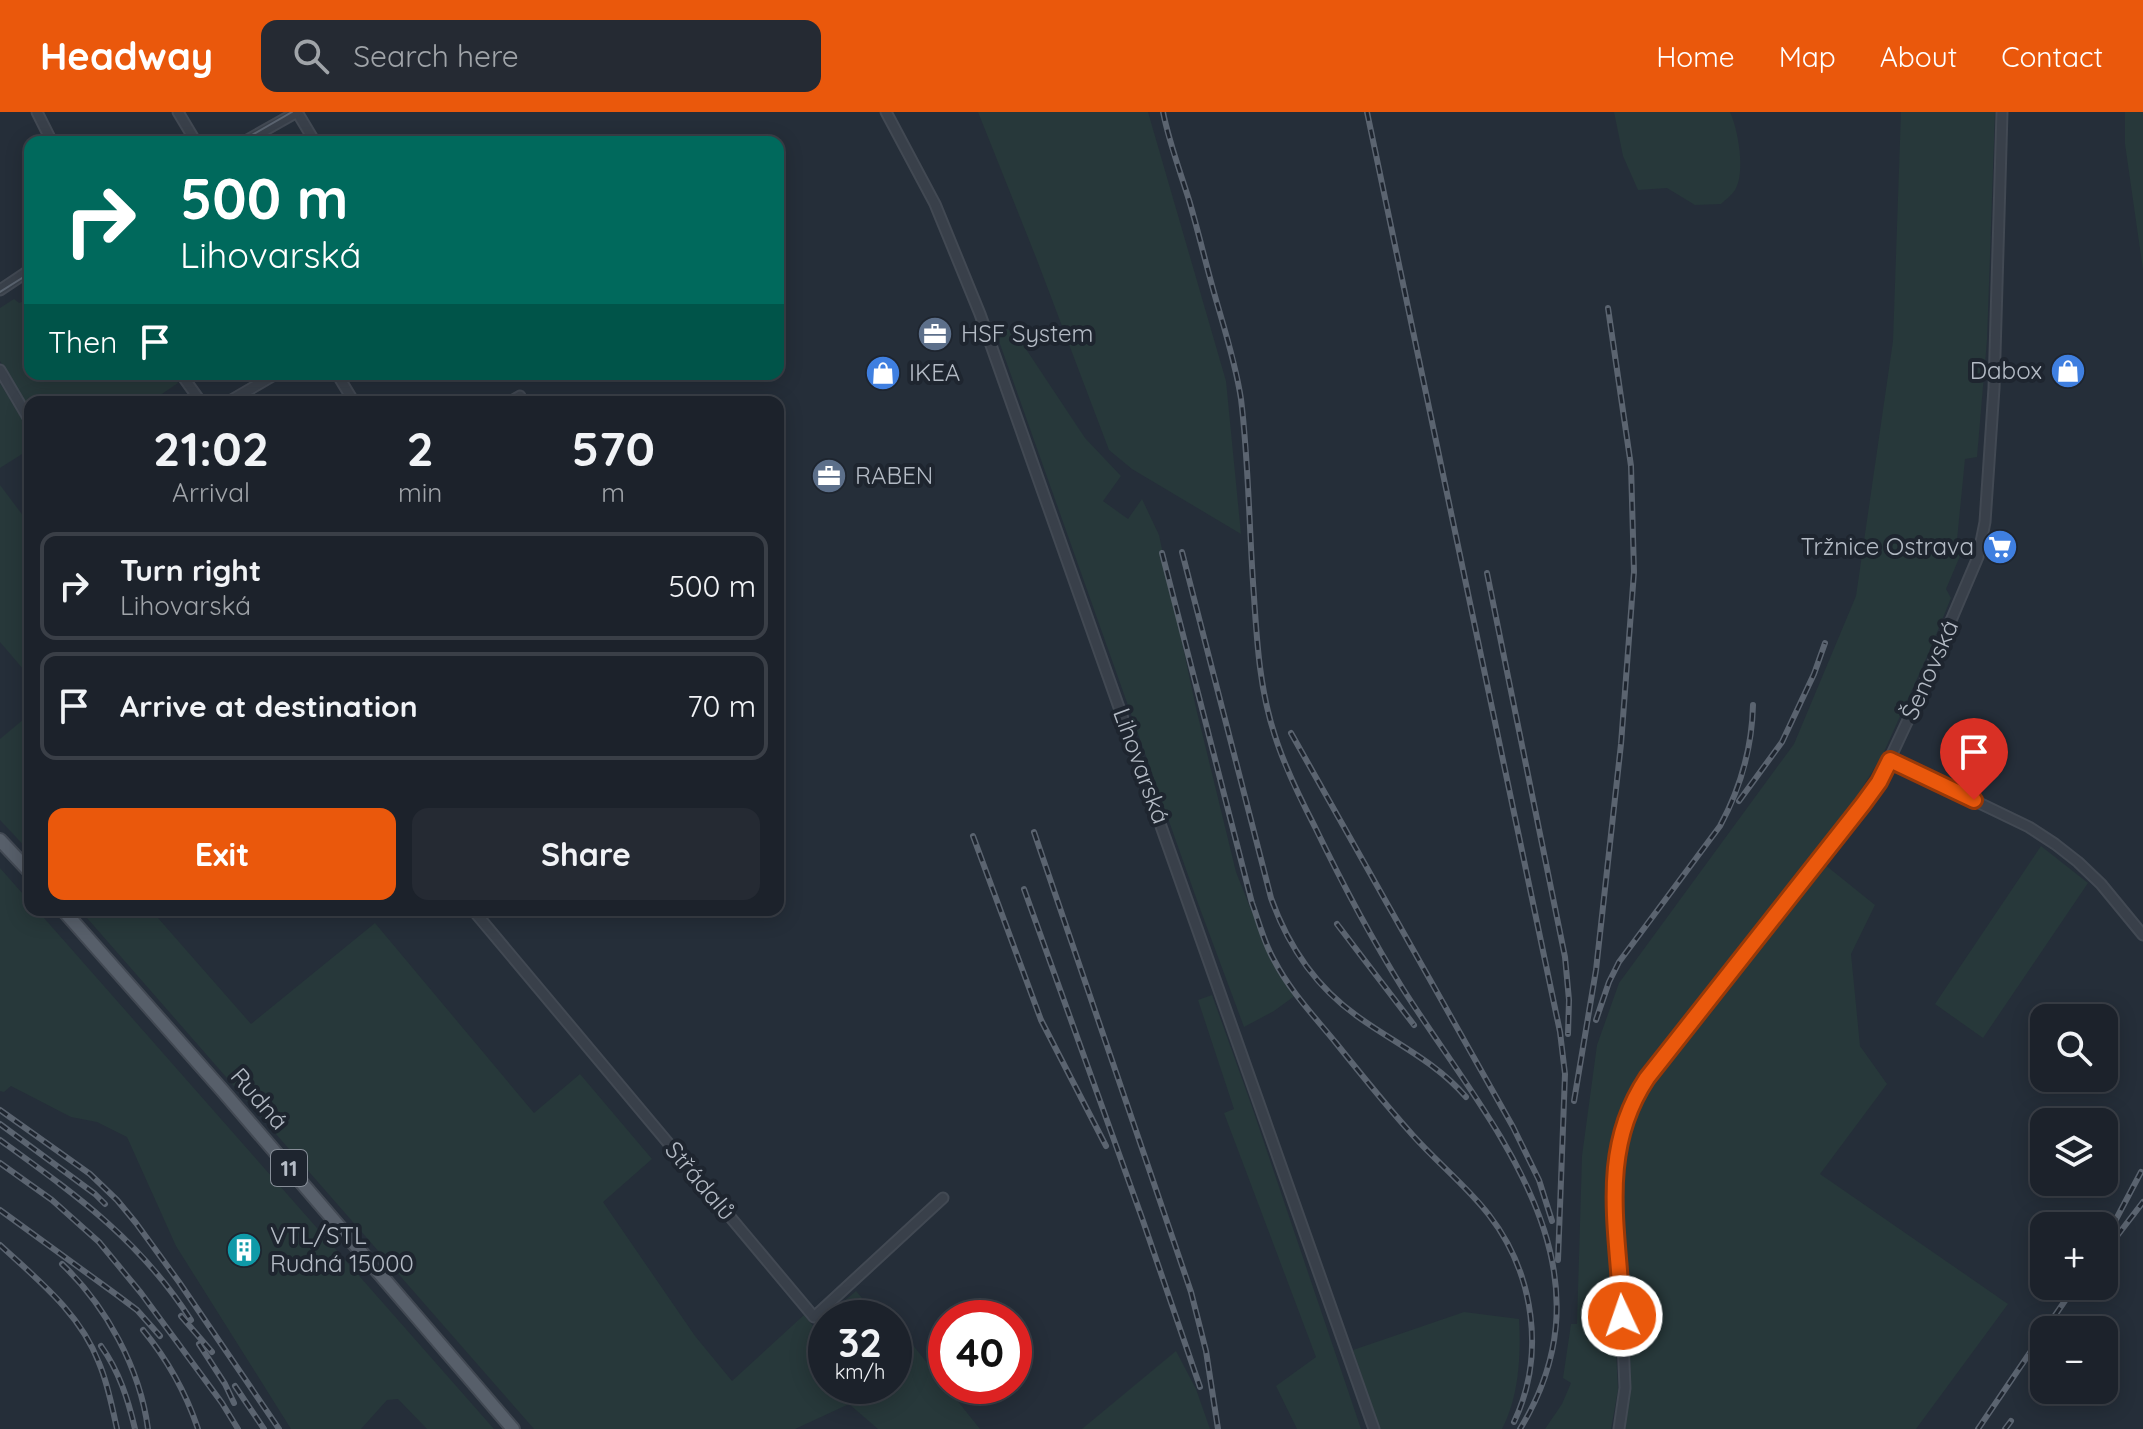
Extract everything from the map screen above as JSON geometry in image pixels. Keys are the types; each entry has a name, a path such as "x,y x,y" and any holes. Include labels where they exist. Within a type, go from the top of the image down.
{"main road":[{"path":"0,840 24,866"},
{"name":"Rudná","path":"68,916 233,1102 513,1429"}],"street":[{"path":"37,112 49,136"},
{"path":"178,112 192,136"},
{"path":"255,136 297,112 311,136"},
{"name":"Lihovarská","path":"886,112 940,216 980,314 1374,1429"},
{"name":"Šenovská","path":"1619,1429 1625,1388 1614,1171 1619,1138 1630,1106 1666,1051 1879,782 1978,557 1985,522 1994,374 2002,112"},
{"path":"0,290 24,274"},
{"path":"0,370 24,411"},
{"path":"238,396 266,380"},
{"path":"1890,760 2015,820 2055,844 2101,884 2143,935"},
{"name":"Střádalů","path":"478,916 814,1317 943,1198"}],"shaded area":[{"path":"978,112 1148,112 1226,381 1241,534 1132,469 1109,450"},
{"path":"1614,112 1730,112 1736,129 1740,162 1735,190 1721,204 1695,205 1667,188 1638,190 1623,156"},
{"path":"1901,112 1995,112 1987,340 1977,457 1965,459 1956,550 1960,556 1946,589 1951,598 1883,754 1843,819 1660,1050 1618,1119 1608,1191 1618,1390 1611,1429 1545,1429 1562,1404 1571,1383 1563,1378 1571,1324 1577,1324 1582,1156 1597,1045 1619,983 1794,744 1856,596 1893,341"},
{"path":"2125,112 2143,112 2143,270 2125,144"},
{"path":"14,299 19,303 24,301 24,380 176,380 178,383 159,396 24,396 24,401 0,361 0,308"},
{"path":"994,327 1016,334 1085,438 1121,476 1103,501 1128,519 1142,499 1159,535 1196,708 1236,872 1265,945 1296,995 1244,1027 1199,906"},
{"path":"0,383 24,422 24,453 0,468"},
{"path":"0,485 24,517 24,670 0,642"},
{"path":"24,719 24,846 0,820 0,739"},
{"path":"2041,846 2088,883 1983,1038 1935,1004"},
{"path":"1824,864 1875,905 1851,954 1860,1046 1887,1084 1820,1174 2008,1304 1916,1429 1625,1429 1631,1379 1622,1162 1634,1111 1662,1068"},
{"path":"0,868 24,895 24,916 42,916 494,1429 427,1429 398,1399 387,1400 361,1429 291,1429 176,1246 127,1137 97,1122 71,1117 11,1086 4,1092 0,1091"},
{"path":"85,916 156,916 251,1024 375,923 534,1113 580,1074 652,1159 603,1202 695,1336 732,1381 804,1315 808,1320 808,1404 849,1404 795,1429 534,1429"},
{"path":"1212,995 1361,1429 1297,1429 1276,1386 1316,1357 1224,1113 1234,1109 1198,1000"},
{"path":"856,1291 864,1300 846,1300"},
{"path":"1464,1312 1519,1319 1518,1376 1502,1429 1380,1429 1353,1350"},
{"path":"912,1344 928,1364 928,1404 960,1404 980,1429 878,1429 849,1404 912,1404"},
{"path":"1176,1351 1196,1389 1210,1429 1082,1429"}],"tram line":[{"path":"250,136 292,112"},
{"path":"0,292 24,277"}],"railway":[{"path":"1163,112 1239,387 1246,448 1258,650 1266,702 1279,748 1304,805 1379,949 1504,1143 1532,1197 1550,1252 1557,1309 1548,1368 1520,1429"},
{"path":"1367,112 1560,1032 1565,1074 1558,1260"},
{"path":"1574,1101 1596,970 1621,744 1634,572 1631,466 1608,308"},
{"path":"1182,552 1271,898 1286,932 1305,964 1328,992 1371,1026 1428,1063 1466,1097"},
{"path":"1162,553 1252,903 1270,953 1295,993 1381,1099 1489,1215 1516,1262 1525,1288 1532,1342 1530,1370 1514,1422"},
{"path":"1487,573 1565,957 1568,1034"},
{"path":"1739,801 1782,742 1825,643"},
{"path":"1596,1020 1619,962 1720,826 1748,752 1753,705"},
{"path":"1291,733 1513,1127 1539,1180 1552,1221"},
{"path":"1034,832 1191,1292 1206,1351 1218,1429"},
{"path":"973,836 1041,1020 1106,1146"},
{"path":"1024,889 1200,1387"},
{"path":"1337,924 1414,1025"},
{"path":"0,1110 90,1174 117,1200 179,1282 279,1429"},
{"path":"0,1124 105,1204"},
{"path":"0,1140 55,1180 128,1242 150,1265 191,1320"},
{"path":"0,1163 52,1200 99,1242 141,1293 238,1429"},
{"path":"2118,1216 2141,1172"},
{"path":"2118,1235 2143,1202"},
{"path":"0,1210 137,1310 160,1336"},
{"path":"0,1245 57,1298 81,1328 102,1371 117,1429"},
{"path":"62,1264 93,1299 118,1339 137,1383 148,1429"},
{"path":"2055,1316 2065,1300"},
{"path":"181,1316 212,1352"},
{"path":"143,1330 175,1377 198,1429"},
{"path":"199,1344 234,1403"},
{"path":"101,1346 122,1386 135,1429"},
{"path":"1978,1429 2030,1353"},
{"path":"235,1386 264,1429"},
{"path":"2005,1429 2011,1421"}],"place":[{"name":"HSF System","path":"935,334"},
{"name":"Dabox","path":"2068,371"},
{"name":"IKEA","path":"883,373"},
{"name":"RABEN","path":"829,476"},
{"name":"Tržnice Ostrava","path":"2000,547"},
{"name":"VTL/STL Rudná 15000","path":"244,1250"}],"route":[{"path":"1622,1316 1615,1161 1623,1124 1647,1078 1863,804 1890,760 1974,800"}]}
